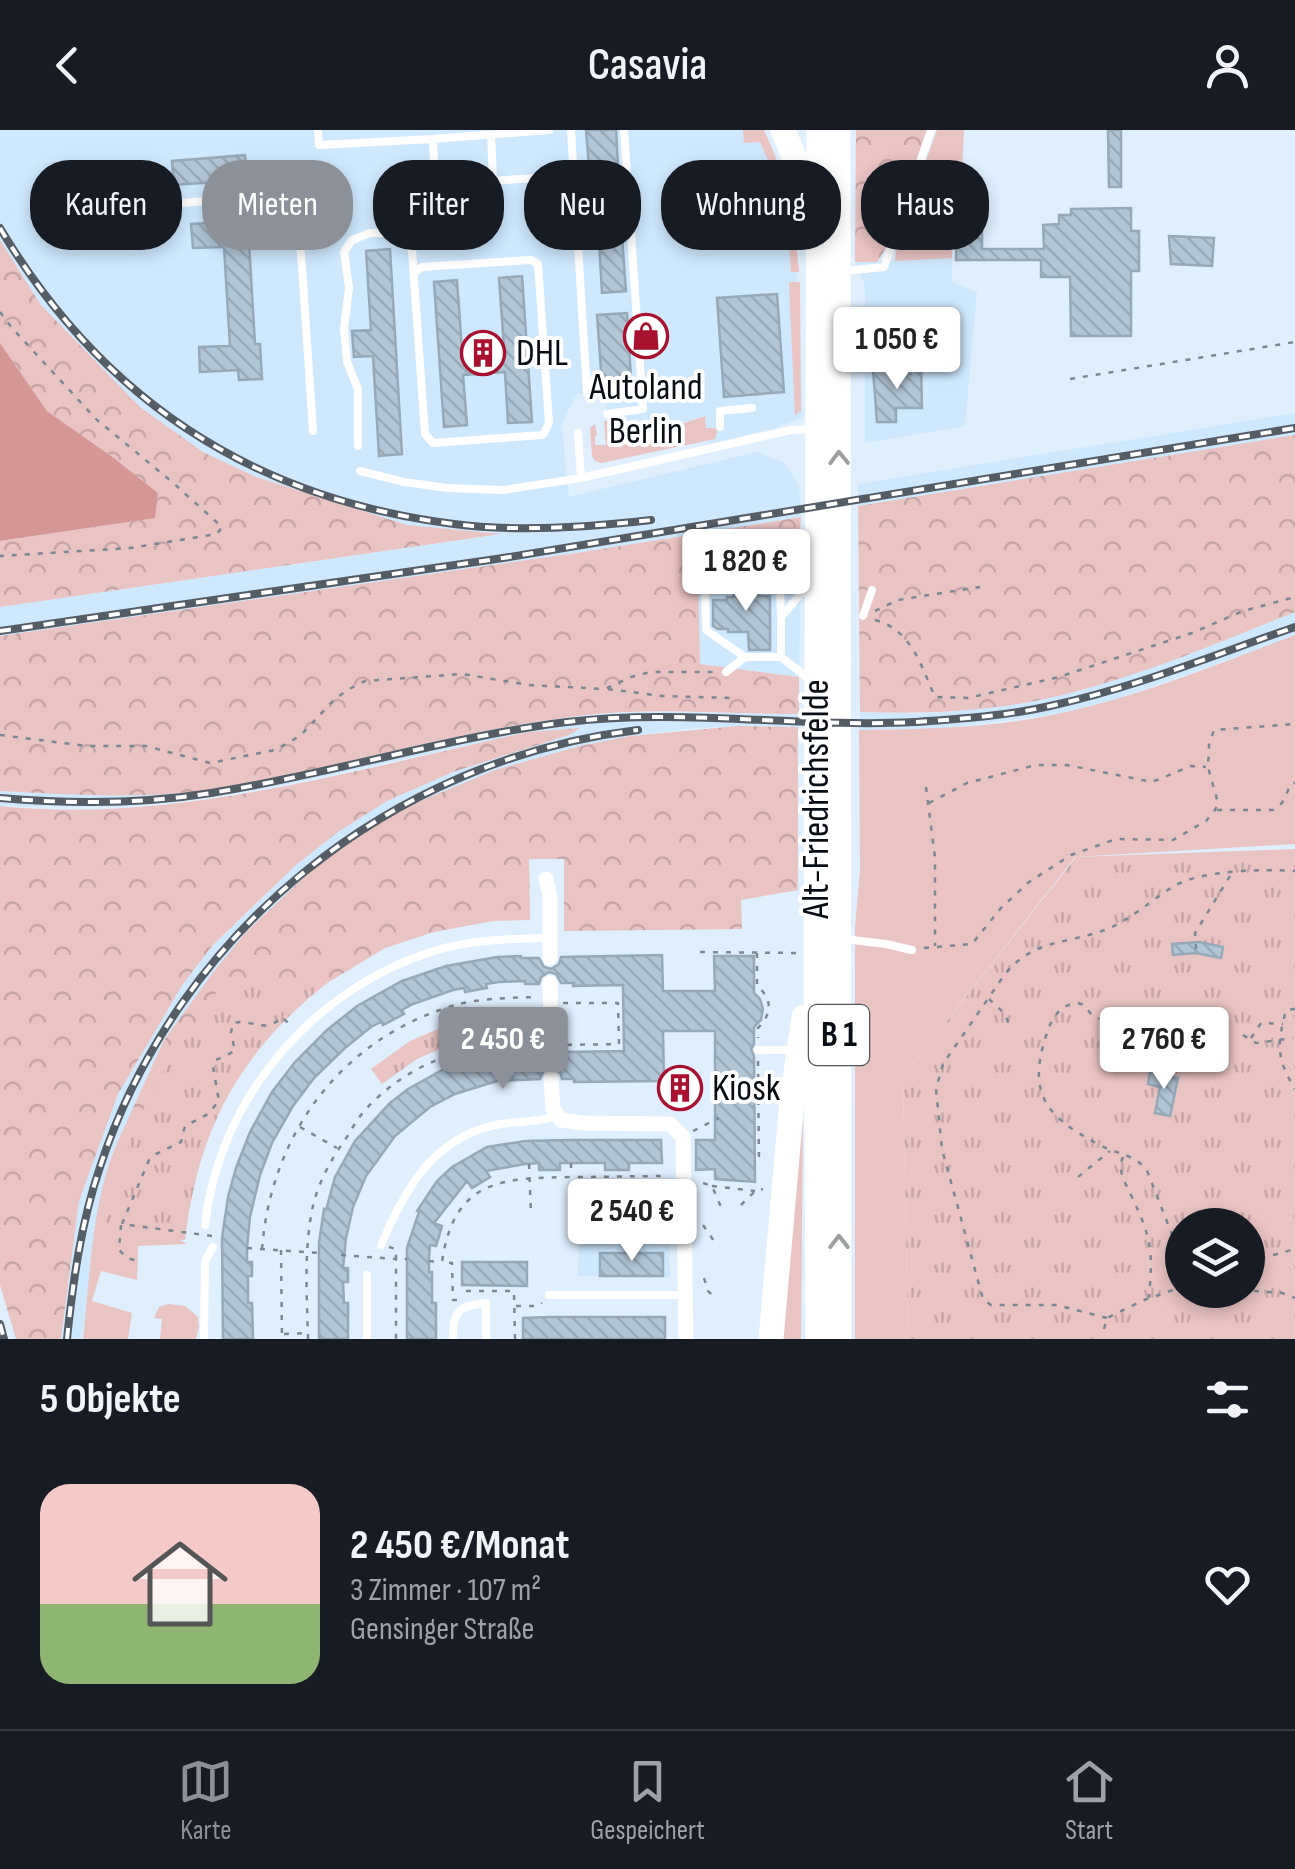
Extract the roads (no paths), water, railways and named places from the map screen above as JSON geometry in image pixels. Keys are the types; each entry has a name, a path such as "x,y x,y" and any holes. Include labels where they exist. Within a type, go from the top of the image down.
{"main road":[{"path":"783,130 802,182 819,254"},
{"name":"Alt-Friedrichsfelde","path":"818,1339 817,1108 808,958 816,685 819,130"},
{"name":"Alt-Friedrichsfelde","path":"838,130 839,271 853,617 839,730 839,939"},
{"name":"B 1","path":"839,939 840,1339"},
{"path":"771,1339 808,958"}],"street":[{"path":"546,879 550,896 550,958"},
{"path":"550,990 551,1054"},
{"path":"552,1079 556,1116 586,1124 670,1124 683,1137 686,1339"}],"lane":[{"path":"318,130 319,145 549,130"},
{"path":"571,130 573,160"},
{"path":"606,414 643,409 624,130"},
{"path":"839,271 884,267 932,130"},
{"path":"491,135 492,160"},
{"path":"433,139 434,160"},
{"path":"182,202 297,194 313,431"},
{"path":"358,446 358,389 347,362 344,328 349,288 344,252 352,240 370,234 397,232 412,250 425,434 433,443 543,435 550,423 538,264 531,260 422,268 414,272"},
{"path":"579,250 588,393"},
{"path":"720,427 720,411 752,408"},
{"path":"550,423 562,429"},
{"path":"360,472 404,482 479,490 515,488 581,478 791,430 818,429"},
{"path":"578,433 581,478"},
{"path":"781,618 817,574"},
{"path":"733,584 705,586 706,630 746,657 781,657 816,685"},
{"path":"758,584 780,584 781,657"},
{"path":"853,617 872,590"},
{"path":"726,672 746,657"},
{"path":"205,1226 214,1178 234,1124 263,1074 322,1012 369,980 418,956 466,943 550,938"},
{"path":"839,939 912,950"},
{"path":"758,1050 798,1050"},
{"path":"381,1245 413,1180 460,1138 496,1124 556,1116"},
{"path":"204,1339 204,1260 212,1247"},
{"path":"367,1275 367,1339"},
{"path":"549,1295 686,1295"},
{"path":"453,1339 455,1317 460,1309 486,1303 486,1339"}],"railway":[{"path":"0,228 41,289 86,344 136,391 191,432 250,465 314,492 382,511 454,524 552,528 651,520"},
{"path":"0,631 503,558 1295,428"},
{"path":"0,798 106,802 185,797 478,737 610,718 872,723 1000,715 1112,690 1295,627"},
{"path":"67,1339 88,1209 100,1167 135,1082 182,1004 239,933 305,871 380,819 461,777 547,747 638,730"},
{"path":"0,1324 4,1339"}],"place":[{"name":"Autoland Berlin","path":"646,336"},
{"name":"DHL","path":"483,353"},
{"name":"Kiosk","path":"680,1088"}]}
